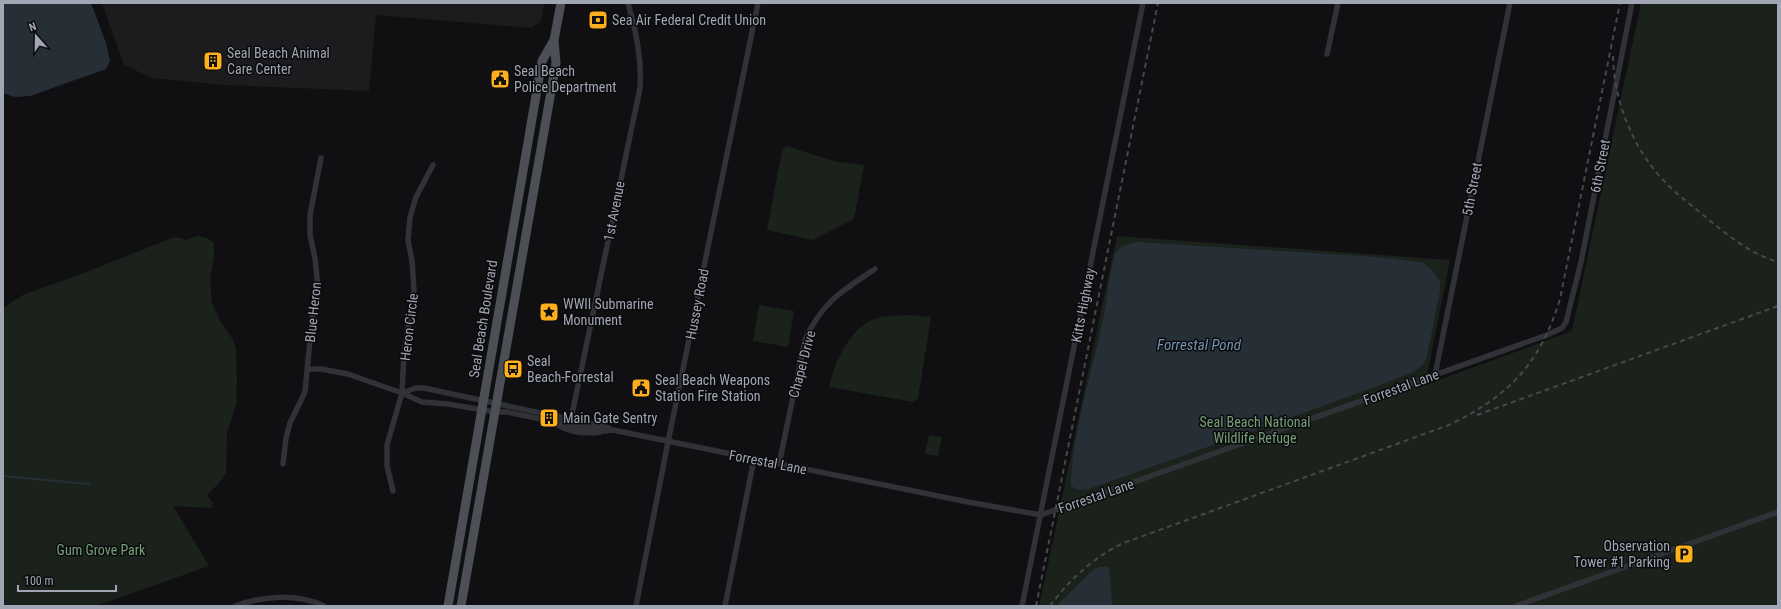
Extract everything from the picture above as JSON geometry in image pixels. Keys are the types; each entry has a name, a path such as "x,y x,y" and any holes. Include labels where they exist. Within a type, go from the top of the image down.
{"main road":[{"name":"Seal Beach Boulevard","path":"462,606 556,62 554,40 561,3"},
{"name":"Seal Beach Boulevard","path":"448,606 542,61 554,40"}],"street":[{"name":"1st Avenue","path":"571,419 640,88 641,71 639,47 628,3"},
{"name":"Hussey Road","path":"636,606 758,3"},
{"name":"Kitts Highway","path":"1022,606 1144,3"},
{"path":"1327,54 1338,3"},
{"name":"5th Street","path":"1435,375 1510,3"},
{"name":"6th Street","path":"1562,328 1566,322 1580,262 1632,3"},
{"name":"Blue Heron","path":"284,464 286,438 290,423 305,392 312,320 318,289 315,258 310,235 310,215 321,158"},
{"name":"Heron Circle","path":"393,491 387,466 387,445 402,393 404,354 414,290 412,261 408,240 410,217 416,197 433,165"},
{"name":"Chapel Drive","path":"778,464 805,340 813,322 822,309 836,296 875,268"},
{"name":"Forrestal Lane","path":"496,408 571,419 606,427 612,430 668,442 968,502 1041,515 1547,335 1562,328"},
{"path":"308,369 321,369 348,374 402,393 422,402 448,404 482,411 496,408"},
{"path":"402,393 416,388 424,388 484,401 496,408"},
{"name":"Forrestal Lane","path":"496,408 507,412 552,422 605,431 612,430"},
{"path":"725,606 754,459"},
{"path":"1516,606 1778,512"},
{"path":"235,606 264,598 293,597 314,601 324,606"}],"shaded area":[{"path":"102,3 544,3 541,21 532,28 376,15 369,91 224,85 152,78 124,65"}],"green space":[{"name":"Seal Beach National Wildlife Refuge","path":"1641,3 1778,3 1778,606 1039,606 1117,236 1450,260 1425,385 1572,331"},
{"path":"786,146 834,161 864,165 854,219 813,240 767,230 782,150"},
{"name":"Gum Grove Park","path":"197,236 207,238 214,243 214,256 210,279 212,303 219,319 233,340 236,349 237,401 227,434 226,473 219,483 207,495 213,503 212,508 173,506 209,566 96,606 3,606 3,308 23,295 175,237 187,240"},
{"path":"759,305 794,311 788,347 753,341"},
{"path":"911,315 931,317 918,398 913,402 829,387 840,355 853,335 861,327 880,317"},
{"path":"929,435 942,437 938,456 925,454"}],"water":[{"path":"3,3 91,3 106,43 110,61 106,69 30,96 15,97 3,93"},
{"name":"Forrestal Pond","path":"1137,242 1377,257 1422,262 1432,270 1440,282 1440,291 1427,356 1423,365 1412,373 1089,489 1079,490 1071,486 1075,444 1083,402 1099,340 1112,265 1114,257 1120,248"},
{"path":"1099,567 1109,567 1112,606 1058,606 1061,601 1093,570"}],"waterway":[{"path":"3,476 89,484"}],"railway":[{"path":"1036,606 1158,3"},
{"path":"1050,606 1065,587 1091,563 1121,544 1449,425 1489,402 1520,376 1543,342 1560,299 1620,3"},
{"path":"1613,56 1617,91 1628,125 1645,157 1655,171 1677,193 1733,239 1750,250 1778,262"},
{"path":"1477,415 1778,306"}],"place":[{"name":"Sea Air Federal Credit Union","path":"598,20"},
{"name":"Seal Beach Animal Care Center","path":"213,61"},
{"name":"Seal Beach Police Department","path":"500,79"},
{"name":"WWII Submarine Monument","path":"549,312"},
{"name":"Seal Beach-Forrestal","path":"513,369"},
{"name":"Seal Beach Weapons Station Fire Station","path":"641,388"},
{"name":"Main Gate Sentry","path":"549,418"},
{"name":"Observation Tower #1 Parking","path":"1684,554"}]}
